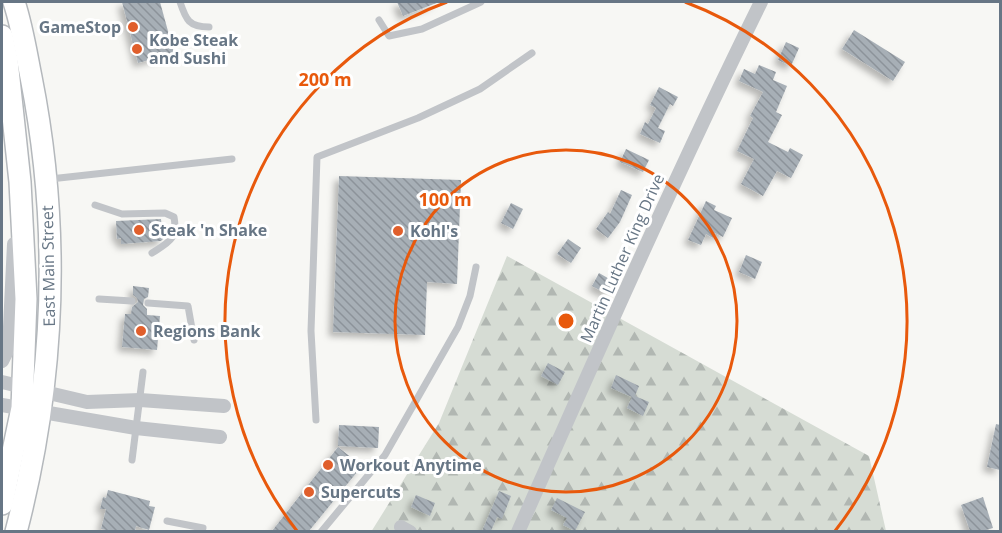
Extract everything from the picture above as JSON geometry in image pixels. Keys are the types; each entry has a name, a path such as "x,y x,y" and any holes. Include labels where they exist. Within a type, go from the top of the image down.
{"main road":[{"name":"East Main Street","path":"2,504 26,401 49,342 49,218 46,179 35,98 14,2"},
{"name":"East Main Street","path":"2,36 7,60 20,182 26,299 26,489 16,531"}],"street":[{"name":"Martin Luther King Drive","path":"518,531 705,116 761,2"},
{"path":"2,361 9,347 16,183 20,182"},
{"path":"2,382 26,401 136,428 220,437"},
{"path":"26,401 140,400 224,406"},
{"path":"2,446 9,469"}],"lane":[{"path":"180,2 187,19 193,25 209,27"},
{"path":"379,20 389,36 422,28 481,2"},
{"path":"316,420 312,331 317,157 418,118 470,94 532,53"},
{"path":"46,179 232,159"},
{"path":"95,205 122,214 165,213 174,217 176,230 170,241 152,253"},
{"path":"321,531 385,455 458,327 470,296 476,267"},
{"path":"99,299 132,302"},
{"path":"148,303 188,306 194,340"},
{"path":"132,460 143,372"},
{"path":"167,521 203,528"}],"green space":[{"path":"507,256 869,456 886,531 371,532 439,423"}],"building":[{"path":"122,2 160,2 174,53 138,63"},
{"path":"397,2 439,2 403,16"},
{"path":"854,30 905,62 893,81 842,49"},
{"path":"786,42 799,48 791,66 778,60"},
{"path":"759,65 776,72 773,80 787,86 776,112 782,115 768,142 788,152 790,148 803,155 791,178 777,171 763,196 741,184 754,159 737,151 753,118 750,116 763,92 739,81 744,69 755,74"},
{"path":"659,87 678,97 673,106 670,104 658,128 665,131 660,143 640,134 645,122 648,124 656,108 650,105"},
{"path":"626,149 649,160 643,172 620,162"},
{"name":"Kohl's","path":"339,176 461,180 457,284 427,282 425,335 333,332"},
{"path":"621,190 632,195 620,222 608,238 596,229 608,212 610,214"},
{"path":"706,201 716,206 714,210 732,218 723,237 715,233 713,238 706,234 701,245 688,240"},
{"path":"511,203 523,209 513,229 501,223"},
{"name":"Steak 'n Shake","path":"161,219 163,239 161,241 121,244 121,238 117,239 116,221"},
{"path":"568,239 581,248 571,263 557,254"},
{"path":"746,255 762,262 755,279 739,272"},
{"path":"599,273 613,281 607,294 592,286"},
{"name":"Regions Bank","path":"133,286 149,288 148,297 144,299 143,305 147,309 147,315 160,316 157,350 122,347 125,314 131,314 132,307 138,302 133,295"},
{"path":"548,363 565,372 558,385 541,376"},
{"path":"616,375 639,386 635,396 649,402 643,416 627,408 632,397 611,388"},
{"path":"996,424 1000,425 1000,470 987,467"},
{"path":"339,425 379,427 378,448 338,446"},
{"path":"338,447 362,466 309,531 272,531"},
{"path":"108,490 150,501 149,506 155,507 149,530 136,526 135,531 101,529 106,509 100,509 103,497 106,498"},
{"path":"499,491 511,496 502,519 497,517 491,531 482,531"},
{"path":"416,495 435,503 430,516 411,507"},
{"path":"983,497 993,528 970,531 961,505"},
{"path":"557,498 585,512 575,531 563,525 567,518 551,510"}],"place":[{"name":"GameStop","path":"133,27"},
{"name":"Kobe Steak and Sushi","path":"137,49"},
{"name":"Steak 'n Shake","path":"139,230"},
{"name":"Kohl's","path":"398,231"},
{"name":"Regions Bank","path":"141,331"},
{"name":"Workout Anytime","path":"328,465"},
{"name":"Supercuts","path":"309,492"}]}
